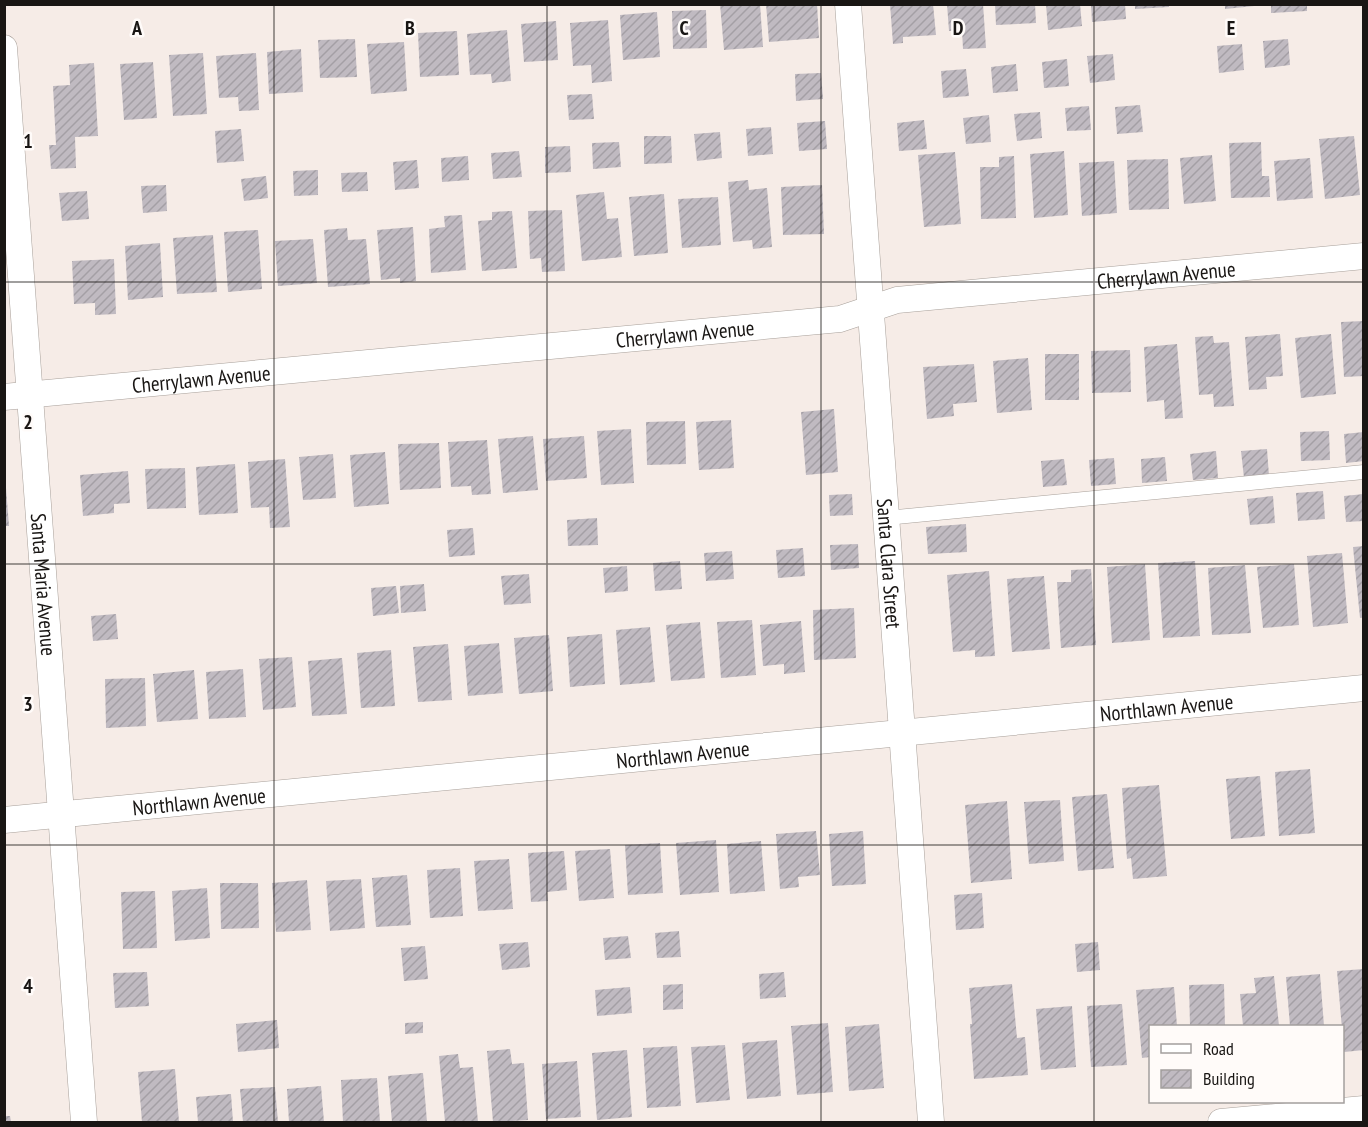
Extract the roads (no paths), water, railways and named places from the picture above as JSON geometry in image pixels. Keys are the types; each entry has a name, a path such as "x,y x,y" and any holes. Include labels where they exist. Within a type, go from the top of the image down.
{"street":[{"name":"Santa Clara Street","path":"848,4 931,1122"},
{"name":"Santa Maria Avenue","path":"4,48 84,1122"},
{"name":"Cherrylawn Avenue","path":"4,397 840,319 897,300 1364,256"},
{"name":"Northlawn Avenue","path":"4,820 1364,688"},
{"path":"1221,1122 1364,1109"}],"lane":[{"path":"886,518 1364,472"}]}
